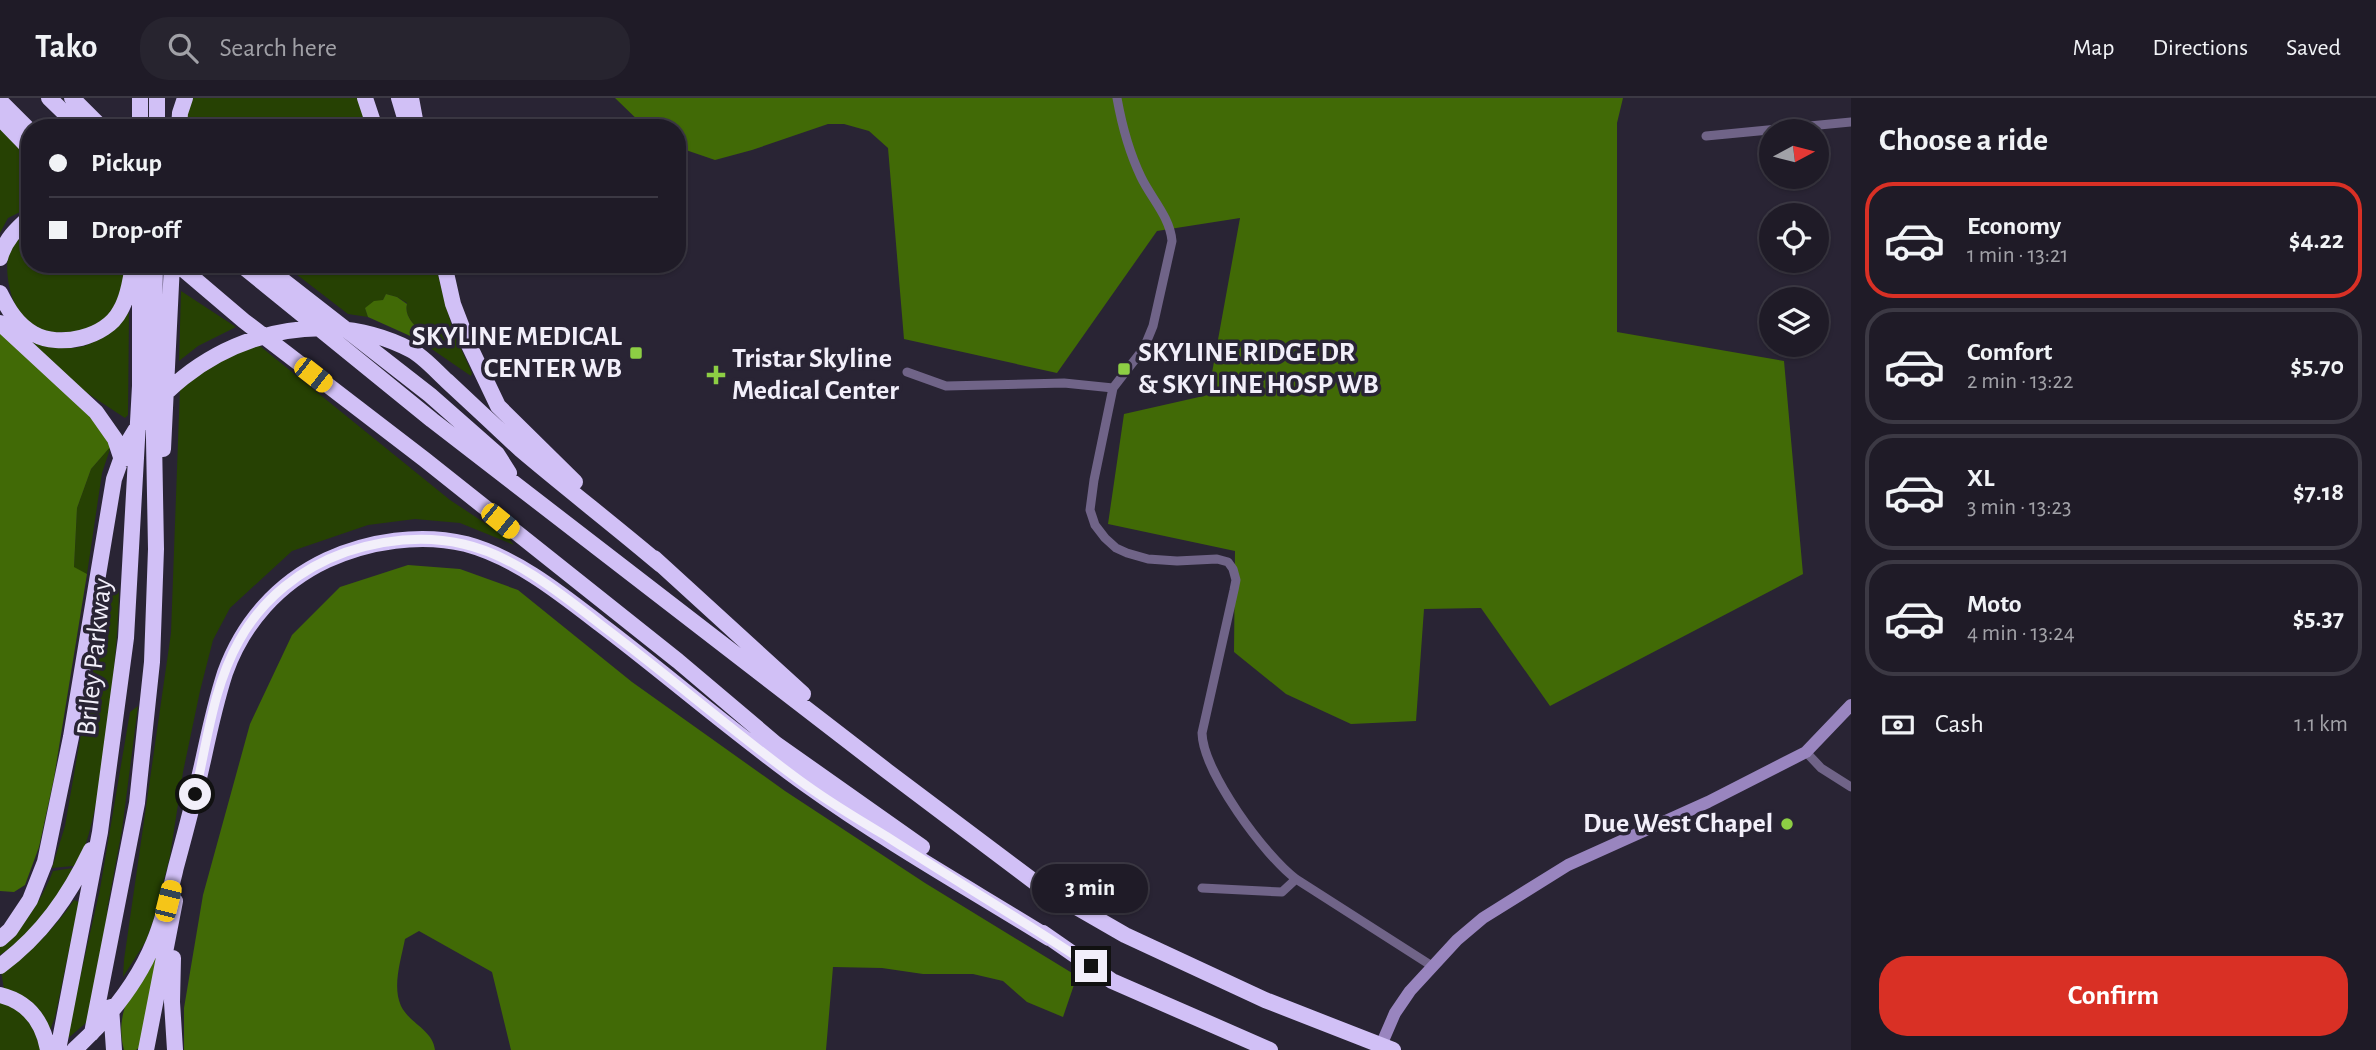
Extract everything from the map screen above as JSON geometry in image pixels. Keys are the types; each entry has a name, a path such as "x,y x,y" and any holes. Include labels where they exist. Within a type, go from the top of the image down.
{"highway":[{"path":"49,98 71,119"},
{"path":"72,98 93,119"},
{"path":"140,98 140,119"},
{"path":"157,98 157,119"},
{"path":"174,119 175,98"},
{"path":"180,119 185,98"},
{"path":"365,98 372,119"},
{"path":"398,98 405,119"},
{"path":"411,98 414,119"},
{"path":"0,101 21,122"},
{"path":"0,118 21,140"},
{"path":"0,258 4,246 21,225"},
{"path":"0,293 19,323 33,333 46,339 69,340 85,337 107,326 120,311 136,273"},
{"name":"Briley Parkway","path":"58,1050 100,832 126,638 140,386 136,273"},
{"name":"Briley Parkway","path":"89,1050 137,803 152,662 156,549 153,384 155,273"},
{"path":"173,273 193,289 244,321"},
{"path":"156,549 161,532 161,485 174,273"},
{"path":"186,273 424,459 776,744 1112,981 1270,1050"},
{"path":"251,273 411,403 1040,886 1125,935 1265,1000 1393,1050"},
{"path":"272,273 430,395 497,454 517,484"},
{"path":"446,273 453,304 463,330 498,405 661,565 887,771"},
{"path":"0,323 96,412 115,439 131,490 133,542"},
{"path":"0,939 10,930 30,900 46,862 88,645 114,479 129,441 148,413 185,375 211,357 243,342 308,328 359,331 413,351 522,450 661,565"},
{"path":"74,1050 119,1002 138,975 154,942 182,843 219,690 237,643 252,620 290,581 336,556 409,539 463,544 502,558 569,601 808,786 1049,938"},
{"path":"114,1050 110,993 113,954 132,860 137,803"},
{"path":"0,966 30,942 58,910 77,880 100,832"},
{"path":"146,1049 173,918 182,843"},
{"path":"173,918 172,1002 175,1050"},
{"path":"0,995 23,1004 35,1014 48,1050"}],"main road":[{"path":"1379,1050 1385,1031 1410,991 1457,940 1483,918 1541,881 1598,851 1709,802 1806,752 1851,705"}],"street":[{"path":"1117,98 1132,158 1147,190 1171,229 1172,241 1153,326 1144,348 1113,387 1090,510 1095,525 1116,548 1128,553 1158,559 1217,559 1227,562 1233,569 1236,580 1202,733 1203,746 1213,772 1278,865 1433,966"},
{"path":"1706,136 1851,122"},
{"path":"907,372 946,386 1064,383 1113,387"},
{"path":"1806,752 1821,768 1851,787"},
{"path":"1202,888 1282,892 1296,879"}],"green space":[{"path":"193,98 361,98 369,119 186,119"},
{"path":"615,98 1623,98 1617,123 1617,332 1784,361 1803,574 1550,706 1481,608 1424,609 1416,721 1351,724 1286,694 1234,652 1235,551 1108,524 1124,414 1208,395 1240,218 1157,231 1057,373 904,339 888,148 869,131 844,124 828,124 715,160 686,150 686,119 637,119"},
{"path":"0,127 21,147 21,212 8,218 0,233"},
{"path":"21,233 21,273 127,273 120,295 109,315 93,329 81,332 45,333 34,328 17,309 8,282 8,255 11,244"},
{"path":"295,273 437,273 453,331 471,376 417,339 420,331 408,315 407,303 397,297 386,294 383,300 365,308 368,317 348,314"},
{"path":"181,291 236,327 198,346 179,361"},
{"path":"386,294 407,304 408,316 420,331 417,339 368,317 365,308 374,301 383,300"},
{"path":"129,312 128,415 125,418 84,391 23,335 55,347 81,347 104,335"},
{"path":"0,330 89,410 111,446 91,469 77,508 74,567 87,574 54,778 39,847 25,885 14,892 0,891"},
{"path":"255,342 450,500 514,545 460,523 415,519 368,525 292,551 230,608 213,640 200,691 183,772 170,856 155,915 146,941 123,977 171,633 180,387 205,365"},
{"path":"111,446 102,473 87,574 74,568 77,508 91,469"},
{"path":"408,565 460,569 518,590 632,682 785,791 925,883 1077,976 1063,1017 1027,1002 1003,981 973,974 923,974 882,968 833,967 826,1050 511,1050 492,972 419,931 405,939 398,973 398,998 409,1017 430,1037 435,1050 184,1050 184,1008 203,895 250,724 292,635 340,587"},
{"path":"112,588 119,589 114,666 99,787 86,844 67,886 47,912 24,936 0,955 0,947 24,923 53,871 73,868 52,868 65,826 97,655 107,650"},
{"path":"138,706 122,830 107,910 110,912 87,1022 66,1040 100,889 130,712"},
{"path":"74,900 79,902 55,1017 49,1033 4,989 1,971 41,940"},
{"path":"159,951 140,1047 136,1050 124,1050 121,1035 124,1009 135,986"},
{"path":"0,999 29,1016 41,1050 0,1050"}],"place":[{"name":"SKYLINE MEDICAL CENTER WB","path":"636,353"},
{"name":"SKYLINE RIDGE DR & SKYLINE HOSP WB","path":"1124,369"},
{"name":"Tristar Skyline Medical Center","path":"716,375"},
{"name":"Due West Chapel","path":"1787,824"}],"route":[{"path":"195,794 219,690 228,665 237,643 272,597 290,581 316,565 363,547 409,539 463,544 502,558 569,601 808,786 1091,966"}]}
